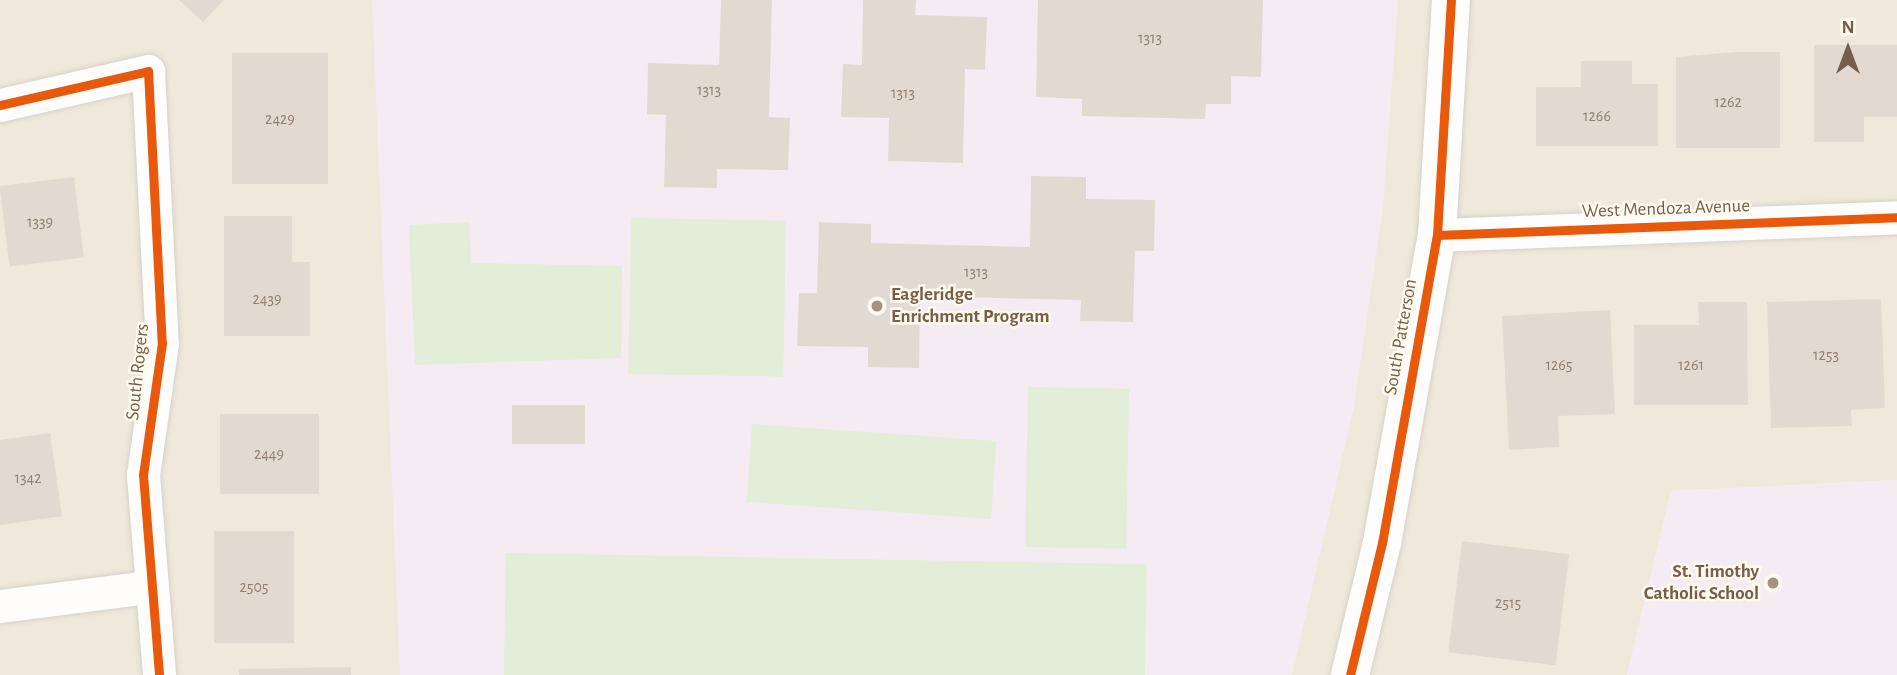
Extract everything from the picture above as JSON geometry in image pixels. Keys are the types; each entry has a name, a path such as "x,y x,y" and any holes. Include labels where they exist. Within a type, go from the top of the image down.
{"street":[{"name":"South Patterson","path":"1350,675 1382,543 1437,235 1451,0"},
{"name":"South Rogers","path":"0,105 148,71 162,343 143,475 148,587 159,675"},
{"name":"West Mendoza Avenue","path":"1437,235 1897,217"},
{"path":"0,607 148,587"}],"shaded area":[{"path":"0,0 1897,0 1897,480 1671,491 1627,675 0,675"},
{"name":"Eagleridge Enrichment Program","path":"372,0 1398,0 1383,207 1354,406 1292,675 400,675"},
{"name":"St. Timothy Catholic School","path":"1897,480 1897,675 1627,675 1671,491"}],"green space":[{"path":"631,218 786,221 783,377 628,374"},
{"path":"469,222 471,263 622,266 621,358 415,365 409,225"},
{"path":"1028,387 1129,389 1126,549 1025,547"},
{"path":"752,424 996,441 991,519 747,502"},
{"path":"506,553 1147,564 1145,675 504,675"}],"building":[{"path":"179,0 224,0 203,22"},
{"path":"721,0 772,0 769,117 790,118 788,170 717,169 717,188 664,187 666,115 647,114 648,63 719,65"},
{"path":"863,0 916,0 915,15 987,17 985,70 965,69 963,163 888,161 889,118 841,117 843,64 862,65"},
{"path":"1038,0 1263,0 1261,77 1231,76 1231,104 1206,104 1205,119 1082,116 1082,99 1036,97"},
{"path":"1814,45 1897,45 1897,117 1864,117 1864,142 1814,142"},
{"path":"1736,52 1780,52 1780,148 1676,148 1676,57"},
{"path":"232,53 328,53 328,184 232,184"},
{"path":"1581,61 1632,61 1632,84 1658,84 1658,146 1536,146 1536,87 1581,87"},
{"path":"1031,176 1086,177 1086,199 1155,200 1154,251 1135,251 1133,322 1080,321 1081,300 920,296 919,368 868,367 868,347 797,346 799,293 817,293 819,222 871,224 871,243 1030,247"},
{"path":"74,177 84,257 9,267 0,186"},
{"path":"224,216 292,216 292,262 310,262 310,336 224,336"},
{"path":"1881,299 1885,408 1851,410 1852,426 1771,428 1767,302"},
{"path":"1698,302 1747,302 1748,405 1634,405 1634,325 1699,325"},
{"path":"1610,310 1615,414 1558,416 1559,447 1509,450 1502,316"},
{"path":"512,405 585,405 585,444 512,444"},
{"path":"220,414 319,414 319,494 220,494"},
{"path":"50,433 62,516 0,525 0,440"},
{"path":"214,531 294,531 294,643 214,643"},
{"path":"1462,541 1569,554 1556,665 1448,652"},
{"path":"351,667 351,675 239,675 239,669"}],"cycle path":[{"path":"1350,675 1382,543 1437,235 1451,0"},
{"path":"0,105 148,71 162,343 143,475 159,675"},
{"path":"1437,235 1897,217"}],"place":[{"name":"Eagleridge Enrichment Program","path":"877,306"},
{"name":"St. Timothy Catholic School","path":"1773,583"}]}
